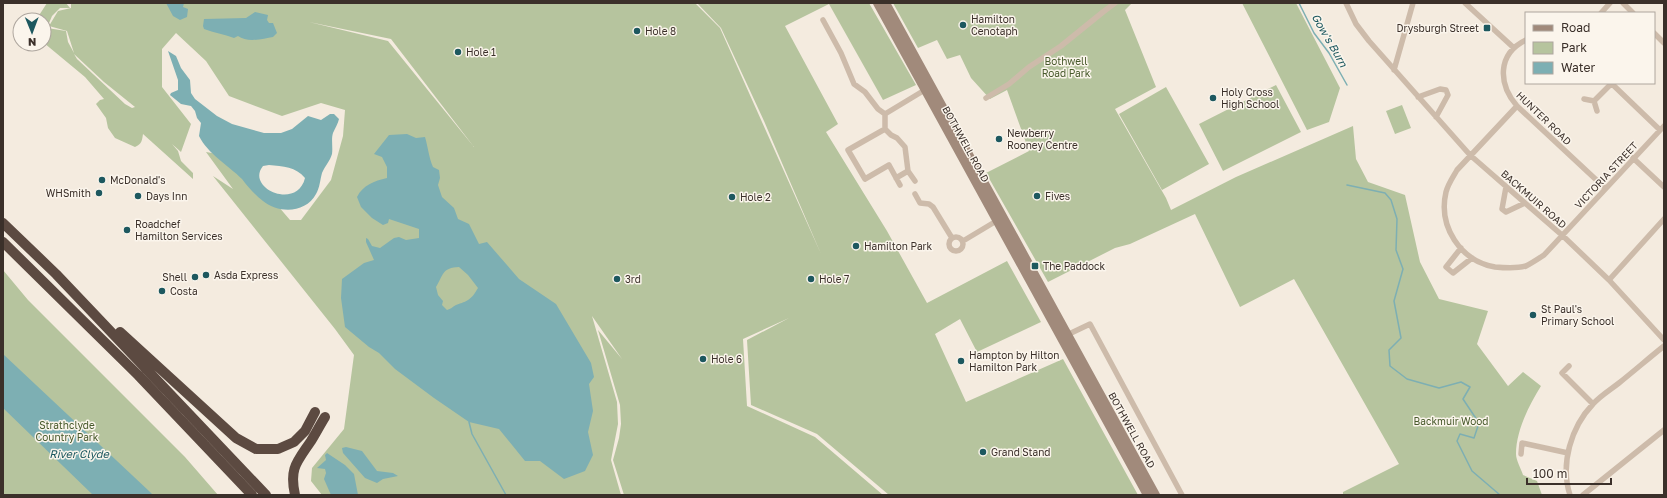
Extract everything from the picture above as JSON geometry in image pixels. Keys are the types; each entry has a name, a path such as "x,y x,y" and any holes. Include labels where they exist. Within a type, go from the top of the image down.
{"highway":[{"path":"3,223 56,274 236,438 256,449 278,449 294,442 320,414 311,441 296,461 293,485 295,495"},
{"path":"3,242 138,375 252,495"},
{"path":"56,274 266,495"}],"main road":[{"name":"BOTHWELL ROAD","path":"878,3 928,88 1041,292 1069,334 1156,495"},
{"name":"BOTHWELL ROAD","path":"886,3 928,88"},
{"name":"BOTHWELL ROAD","path":"1041,292 1060,339 1147,495"},
{"path":"1060,339 1069,334"}],"street":[{"path":"986,98 1009,84 1032,65 1061,46 1115,3"},
{"name":"BACKMUIR ROAD","path":"1346,3 1356,24 1394,70 1470,155 1563,236 1609,280 1664,340"},
{"path":"1394,70 1413,3"},
{"path":"1465,3 1514,48 1525,41"},
{"path":"1602,12 1610,3"},
{"path":"1623,3 1632,12"},
{"path":"823,20 841,53 854,84 865,92 878,109 885,114"},
{"path":"1655,34 1664,43"},
{"name":"HUNTER ROAD","path":"1514,48 1505,62 1503,76 1506,91 1517,106 1605,188"},
{"path":"1030,58 1032,65"},
{"path":"1594,101 1610,84"},
{"path":"1612,84 1662,128"},
{"path":"885,114 928,88"},
{"path":"1418,97 1440,89 1446,90 1448,96 1436,117"},
{"path":"1584,99 1594,101"},
{"path":"1594,101 1598,111"},
{"name":"VICTORIA STREET","path":"1517,106 1470,155 1450,180 1446,191 1444,204 1448,227 1453,239 1460,248 1472,258 1486,265 1502,268 1525,266 1544,255 1662,128"},
{"path":"885,114 885,129 897,138 905,147 908,171 915,181"},
{"path":"885,129 848,150 865,179 889,165 900,185"},
{"path":"1633,158 1664,186"},
{"path":"896,178 908,171"},
{"path":"1506,187 1502,209 1506,212 1525,203"},
{"path":"915,194 920,203 929,204 933,207 952,238"},
{"path":"963,241 1000,219"},
{"path":"1609,280 1664,219"},
{"path":"952,238 957,236 963,241"},
{"path":"952,238 950,241 950,246 955,251 963,247 963,241"},
{"path":"1460,248 1446,267 1453,273 1472,258"},
{"path":"1069,334 1090,324 1182,495"},
{"path":"1570,495 1566,474 1568,454 1577,428 1593,404 1664,346"},
{"path":"1569,366 1562,373 1593,404"},
{"path":"1583,495 1663,433"},
{"path":"1521,454 1522,444 1568,454"}],"green space":[{"path":"47,3 66,3 70,8 60,8 52,16 52,12 41,12"},
{"path":"71,3 695,3 720,28 821,254 764,121 721,28 697,3 869,3 916,85 883,100 829,4 785,26 838,124 826,132 887,231 927,303 1007,261 1041,322 977,352 960,319 935,334 966,402 1063,359 1138,495 889,495 817,434 751,405 747,340 789,318 743,339 747,406 815,437 883,495 624,495 613,460 621,424 620,405 598,330 622,359 592,316 617,402 618,424 611,460 621,495 322,495 311,481 312,468 344,429 354,355 213,176 233,189 206,152 236,157 290,220 301,220 331,180 343,136 345,110 321,103 282,116 229,96 206,61 176,33 162,49 162,87 191,124 181,152 172,144 178,151 181,161 193,173 193,179 143,134 142,140 135,147 115,138 108,128 106,118 96,104 100,100 104,99 85,77 52,50 52,29 66,31 68,42 74,53 67,31 52,27 52,21 58,11 71,8","holes":["309,22 391,39 474,147 388,41","74,54 104,82 135,107 132,108 125,104 77,59"]},
{"path":"893,3 1132,3 1125,10 1156,87 1115,109 1166,198 1171,210 1236,177 1353,126 1356,159 1368,182 1405,195 1420,262 1439,299 1488,311 1477,344 1508,386 1523,372 1541,386 1524,418 1518,436 1516,454 1523,475 1537,481 1542,495 1343,495 1343,492 1399,464 1294,279 1240,307 1195,214 1130,244 1115,248 1048,282 986,173 1029,151 1007,90 990,99 971,78 960,55 947,59 937,40 918,48"},
{"path":"1242,3 1296,3 1340,88 1329,122 1307,130"},
{"path":"1276,85 1301,132 1223,171 1199,124"},
{"path":"1166,87 1209,164 1162,190 1119,114"},
{"path":"1402,105 1411,128 1395,134 1386,111"},
{"name":"Strathclyde Country Park","path":"3,270 28,300 185,457 218,495 3,495"}],"water":[{"path":"166,3 184,3 183,7 188,9 187,17 180,20 173,16"},
{"path":"255,12 268,15 267,20 269,23 273,23 277,33 273,37 255,40 238,36 234,38 204,29 203,26 204,19 246,18"},
{"path":"168,51 176,56 181,68 190,80 191,93 195,99 217,116 232,124 264,133 281,133 292,129 308,116 321,120 330,114 334,114 339,119 332,135 332,154 322,173 319,186 312,200 299,208 284,210 269,205 257,196 242,179 213,154 203,142 199,136 201,123 191,106 181,104 170,95 178,90 178,80","holes":["269,165 298,171 305,178 300,188 293,193 283,195 274,193 266,188 261,182 259,174 263,166"]},
{"path":"407,134 416,138 425,137 430,160 433,167 439,170 440,178 438,185 442,197 454,208 458,219 469,224 479,244 487,242 519,279 556,304 591,363 594,377 589,384 593,411 588,432 593,455 585,471 564,479 540,461 525,461 499,429 469,422 395,369 379,353 369,347 345,327 341,298 342,279 364,263 374,260 366,242 366,238 372,246 380,248 394,238 399,237 406,240 419,238 419,229 389,219 388,223 383,225 372,218 361,207 357,197 362,189 369,184 387,178 387,167 382,157 374,154 389,135","holes":["459,267 468,275 478,288 469,300 447,310 442,305 443,301 438,295 436,287 442,275 446,270"]},
{"name":"River Clyde","path":"3,354 153,495 93,495 3,408"},
{"path":"346,447 362,451 377,471 393,473 398,476 383,479 377,483 365,478 343,453 342,448"},
{"path":"327,453 345,465 354,474 358,495 331,495 324,479 326,473 325,469 317,468 326,460 325,455"}],"waterway":[{"name":"Gow's Burn","path":"1299,3 1314,33 1329,53 1347,85"},
{"path":"1347,185 1385,193 1391,200 1397,219 1396,250 1403,269 1394,301 1401,338 1389,350 1390,366 1407,379 1439,388 1461,382 1470,387 1463,399 1479,423 1474,438 1460,434 1457,441 1472,471 1500,495"},
{"path":"469,422 472,434 506,495"}],"place":[{"name":"Hamilton Cenotaph","path":"963,25"},
{"name":"Drysburgh Street","path":"1487,28"},
{"name":"Hole 8","path":"637,31"},
{"name":"Hole 1","path":"458,52"},
{"name":"Holy Cross High School","path":"1213,98"},
{"name":"Newberry Rooney Centre","path":"999,139"},
{"name":"McDonald's","path":"102,180"},
{"name":"WHSmith","path":"99,193"},
{"name":"Days Inn","path":"138,196"},
{"name":"Fives","path":"1037,196"},
{"name":"Hole 2","path":"732,197"},
{"name":"Roadchef Hamilton Services","path":"127,230"},
{"name":"Hamilton Park","path":"856,246"},
{"name":"The Paddock","path":"1035,266"},
{"name":"Asda Express","path":"206,275"},
{"name":"Shell","path":"195,277"},
{"name":"3rd","path":"617,279"},
{"name":"Hole 7","path":"811,279"},
{"name":"Costa","path":"162,291"},
{"name":"St Paul's Primary School","path":"1533,315"},
{"name":"Hole 6","path":"703,359"},
{"name":"Hampton by Hilton Hamilton Park","path":"961,361"},
{"name":"Grand Stand","path":"983,452"}],"park label":[{"name":"Bothwell Road Park","path":"1066,66"},
{"name":"Backmuir Wood","path":"1451,421"}]}
